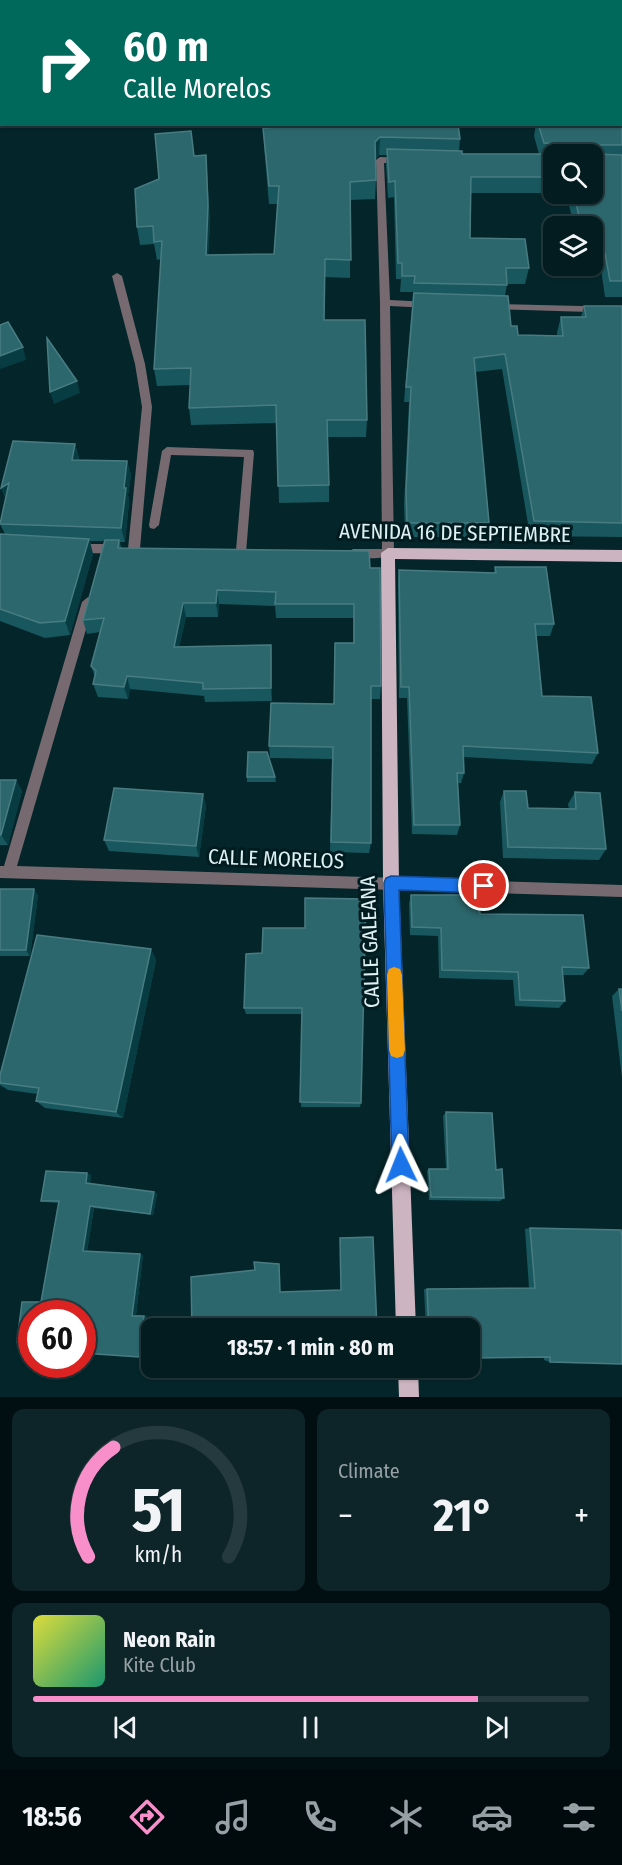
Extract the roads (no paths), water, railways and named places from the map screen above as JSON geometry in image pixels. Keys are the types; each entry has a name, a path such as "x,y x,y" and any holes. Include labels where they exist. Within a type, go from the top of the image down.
{"main road":[{"name":"AVENIDA 16 DE SEPTIEMBRE","path":"388,553 622,556"},
{"name":"CALLE GALEANA","path":"388,553 391,883 406,1318"},
{"path":"408,1378 409,1397"}],"street":[{"path":"388,553 385,303 380,160 415,161"},
{"path":"117,276 140,364 147,407 134,549"},
{"path":"385,303 444,305"},
{"path":"480,306 622,310"},
{"path":"154,525 167,451 249,453 242,550"},
{"path":"61,547 150,549"},
{"path":"100,562 102,548"},
{"name":"AVENIDA 16 DE SEPTIEMBRE","path":"343,552 388,553"},
{"path":"5,872 90,595"},
{"name":"CALLE MORELOS","path":"5,872 622,891"}]}
